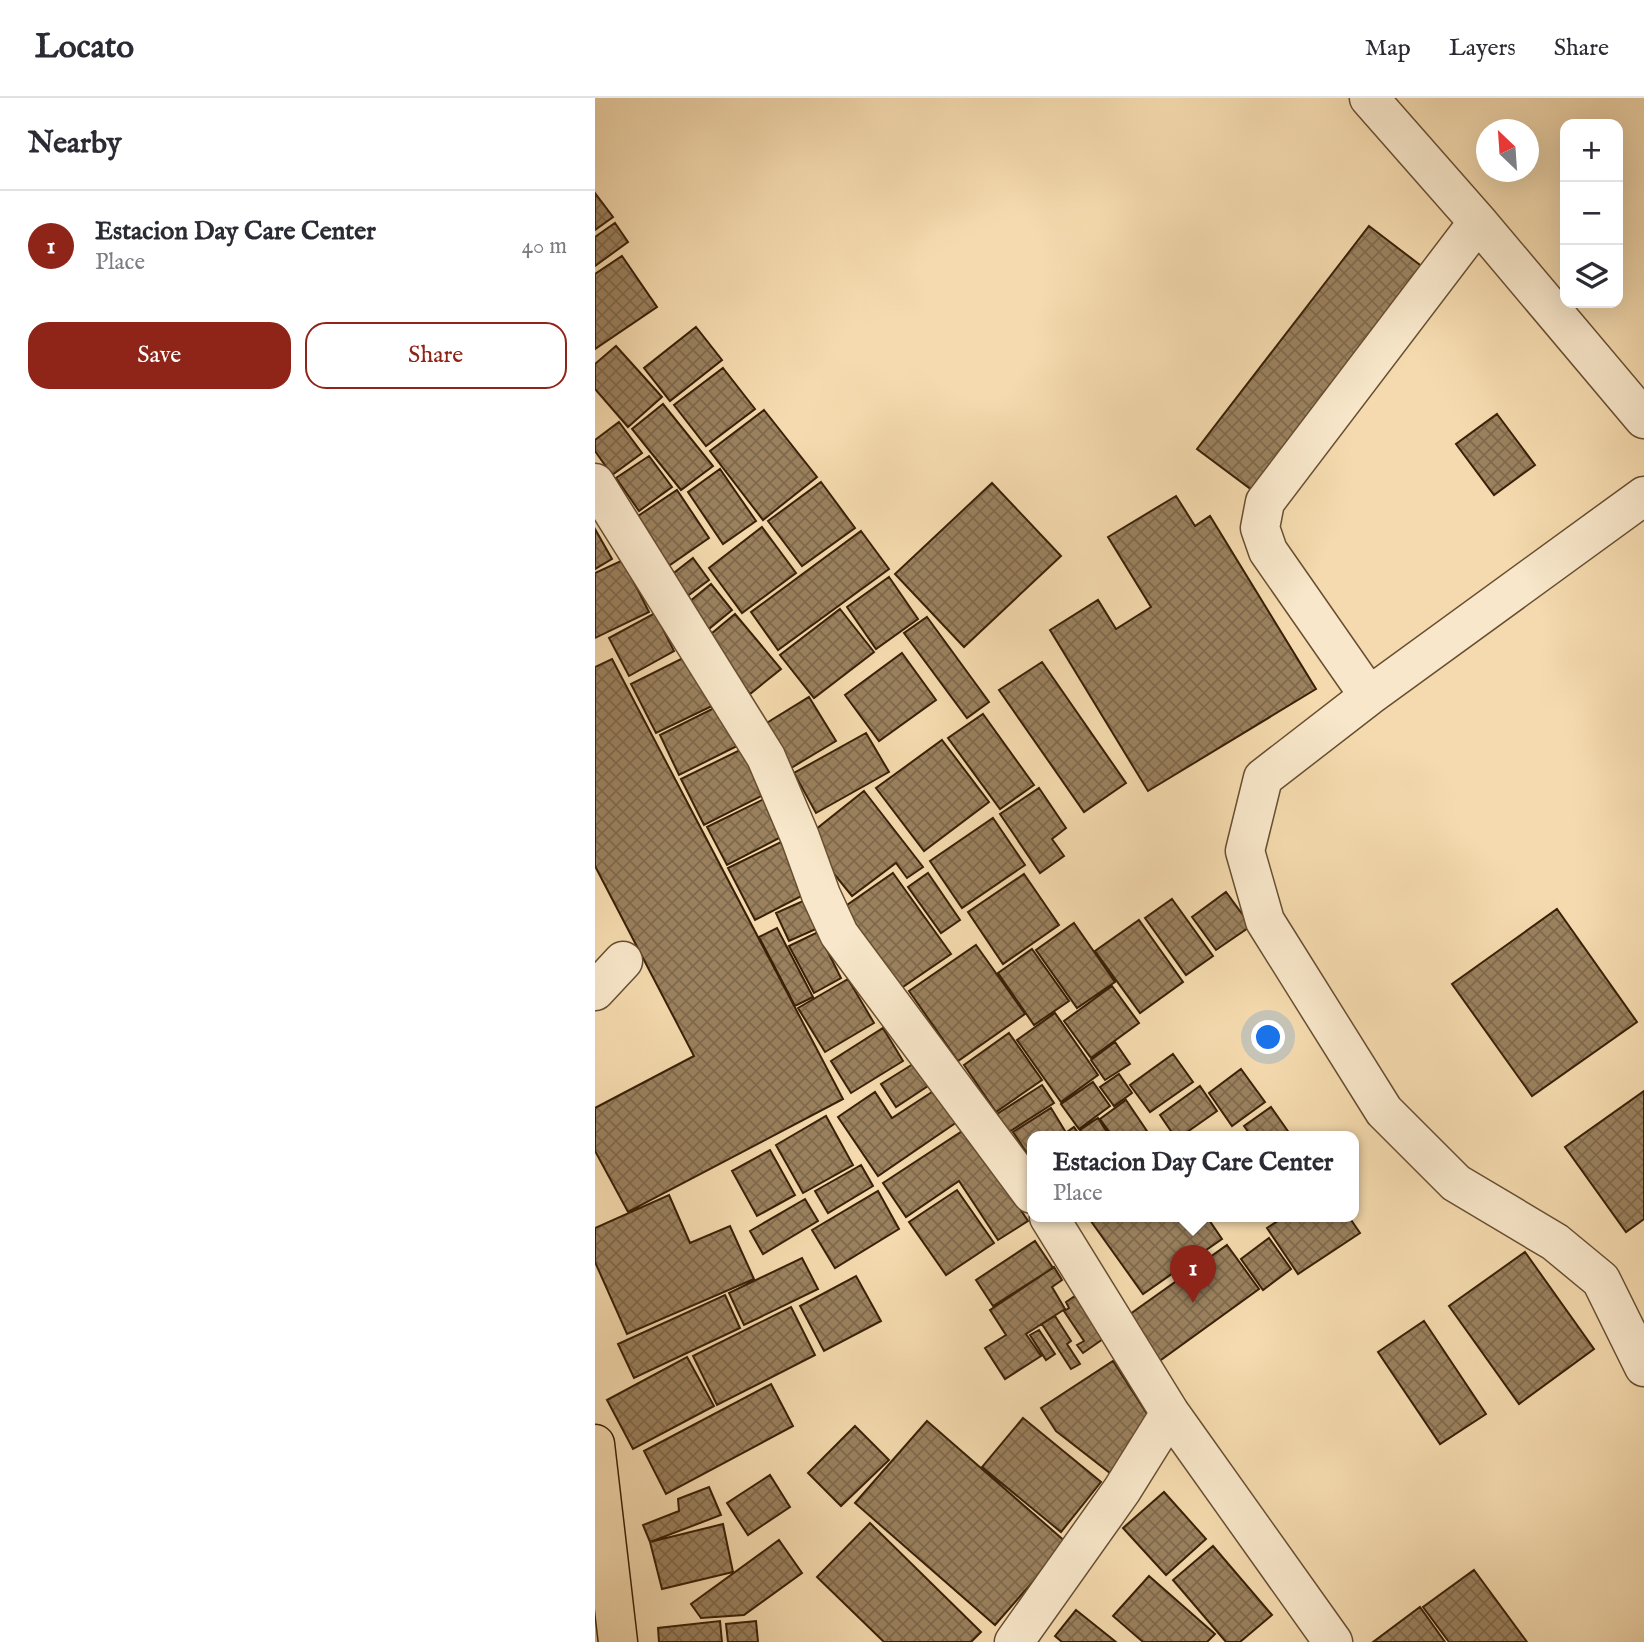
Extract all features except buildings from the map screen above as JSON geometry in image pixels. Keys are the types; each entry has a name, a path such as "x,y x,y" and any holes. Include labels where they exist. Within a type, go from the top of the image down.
{"main road":[{"path":"595,1444 618,1642"}],"street":[{"path":"1369,98 1478,222 1644,419"},
{"path":"1369,696 1268,551 1260,528 1265,502 1478,222"},
{"path":"595,483 766,757 839,934 1027,1187"},
{"path":"1644,496 1369,696 1263,778 1245,851 1265,921 1384,1111 1456,1183 1555,1242 1601,1280 1644,1367"},
{"path":"595,991 623,961"},
{"path":"1053,1222 1170,1413 1333,1642"},
{"path":"1014,1642 1122,1490 1170,1413"}],"place":[{"name":"Estacion Day Care Center","path":"1193,1303"}]}
